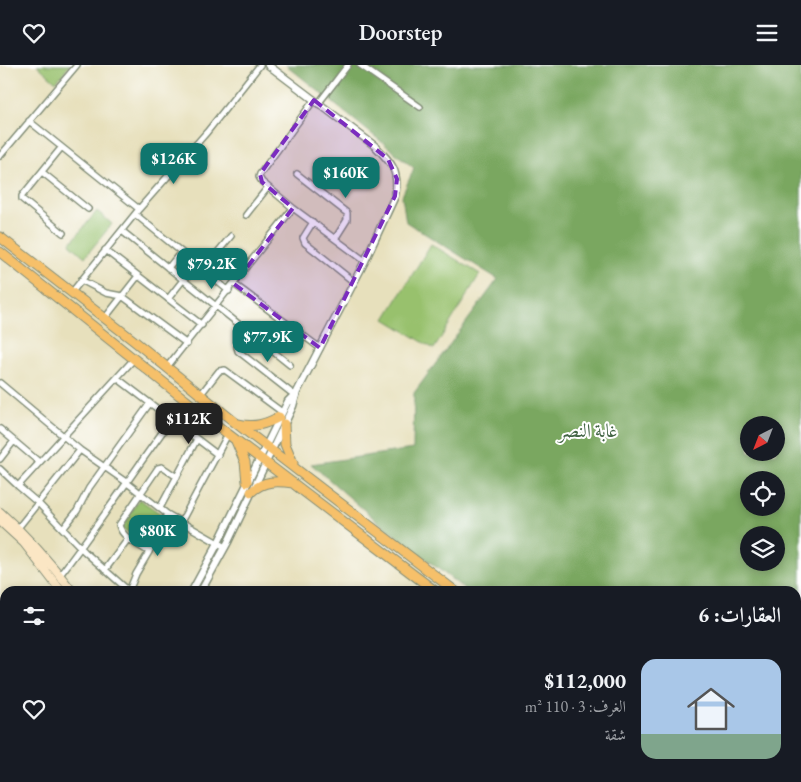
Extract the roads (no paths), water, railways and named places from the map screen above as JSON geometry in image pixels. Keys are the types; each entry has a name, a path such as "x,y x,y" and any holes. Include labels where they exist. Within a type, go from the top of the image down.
{"highway":[{"path":"0,237 237,424 449,586"},
{"path":"0,252 135,358 186,401 429,586"},
{"path":"237,424 255,426 282,418 285,443 296,468"},
{"path":"231,436 245,462 247,482"},
{"path":"251,492 268,482 294,483"}],"main road":[{"path":"0,513 18,528 68,586"},
{"path":"0,521 24,543 57,586"}],"street":[{"path":"0,156 77,65"},
{"path":"72,292 139,209 208,132 260,65"},
{"path":"195,586 247,482 269,447 288,401 295,393 320,348 354,282 396,195 397,179 388,159 374,146 268,65"},
{"path":"348,65 316,102 259,177 262,182 293,208 364,261"},
{"path":"360,65 420,107"},
{"path":"29,121 139,209"},
{"path":"61,148 22,196 22,199 63,233"},
{"path":"42,172 88,209"},
{"path":"297,174 346,213 347,221 335,239"},
{"path":"246,215 268,187"},
{"path":"167,367 293,208"},
{"path":"135,214 229,291"},
{"path":"313,222 303,238 305,243 354,282"},
{"path":"122,231 290,365"},
{"path":"203,270 231,235"},
{"path":"105,251 202,325"},
{"path":"168,268 181,252"},
{"path":"105,318 138,276"},
{"path":"168,299 183,279"},
{"path":"81,280 106,293 122,296 186,345"},
{"path":"234,284 320,348"},
{"path":"247,330 237,347 238,351 295,393"},
{"path":"18,486 135,358"},
{"path":"201,394 219,371 225,370 282,418"},
{"path":"117,378 218,455"},
{"path":"0,383 62,436 167,514 225,547"},
{"path":"282,418 295,403 295,393"},
{"path":"60,575 186,401"},
{"path":"63,529 77,511 84,495 150,403"},
{"path":"0,429 39,462"},
{"path":"181,522 218,455 231,436"},
{"path":"160,508 197,439"},
{"path":"0,459 14,441"},
{"path":"18,528 80,450"},
{"path":"204,586 251,492 262,459"},
{"path":"149,552 128,539 120,531 118,525 160,467 177,477"},
{"path":"0,469 123,586"},
{"path":"131,586 167,514"},
{"path":"105,570 128,539"}],"park label":[{"name":"غابة النصر","path":"588,430"}]}
